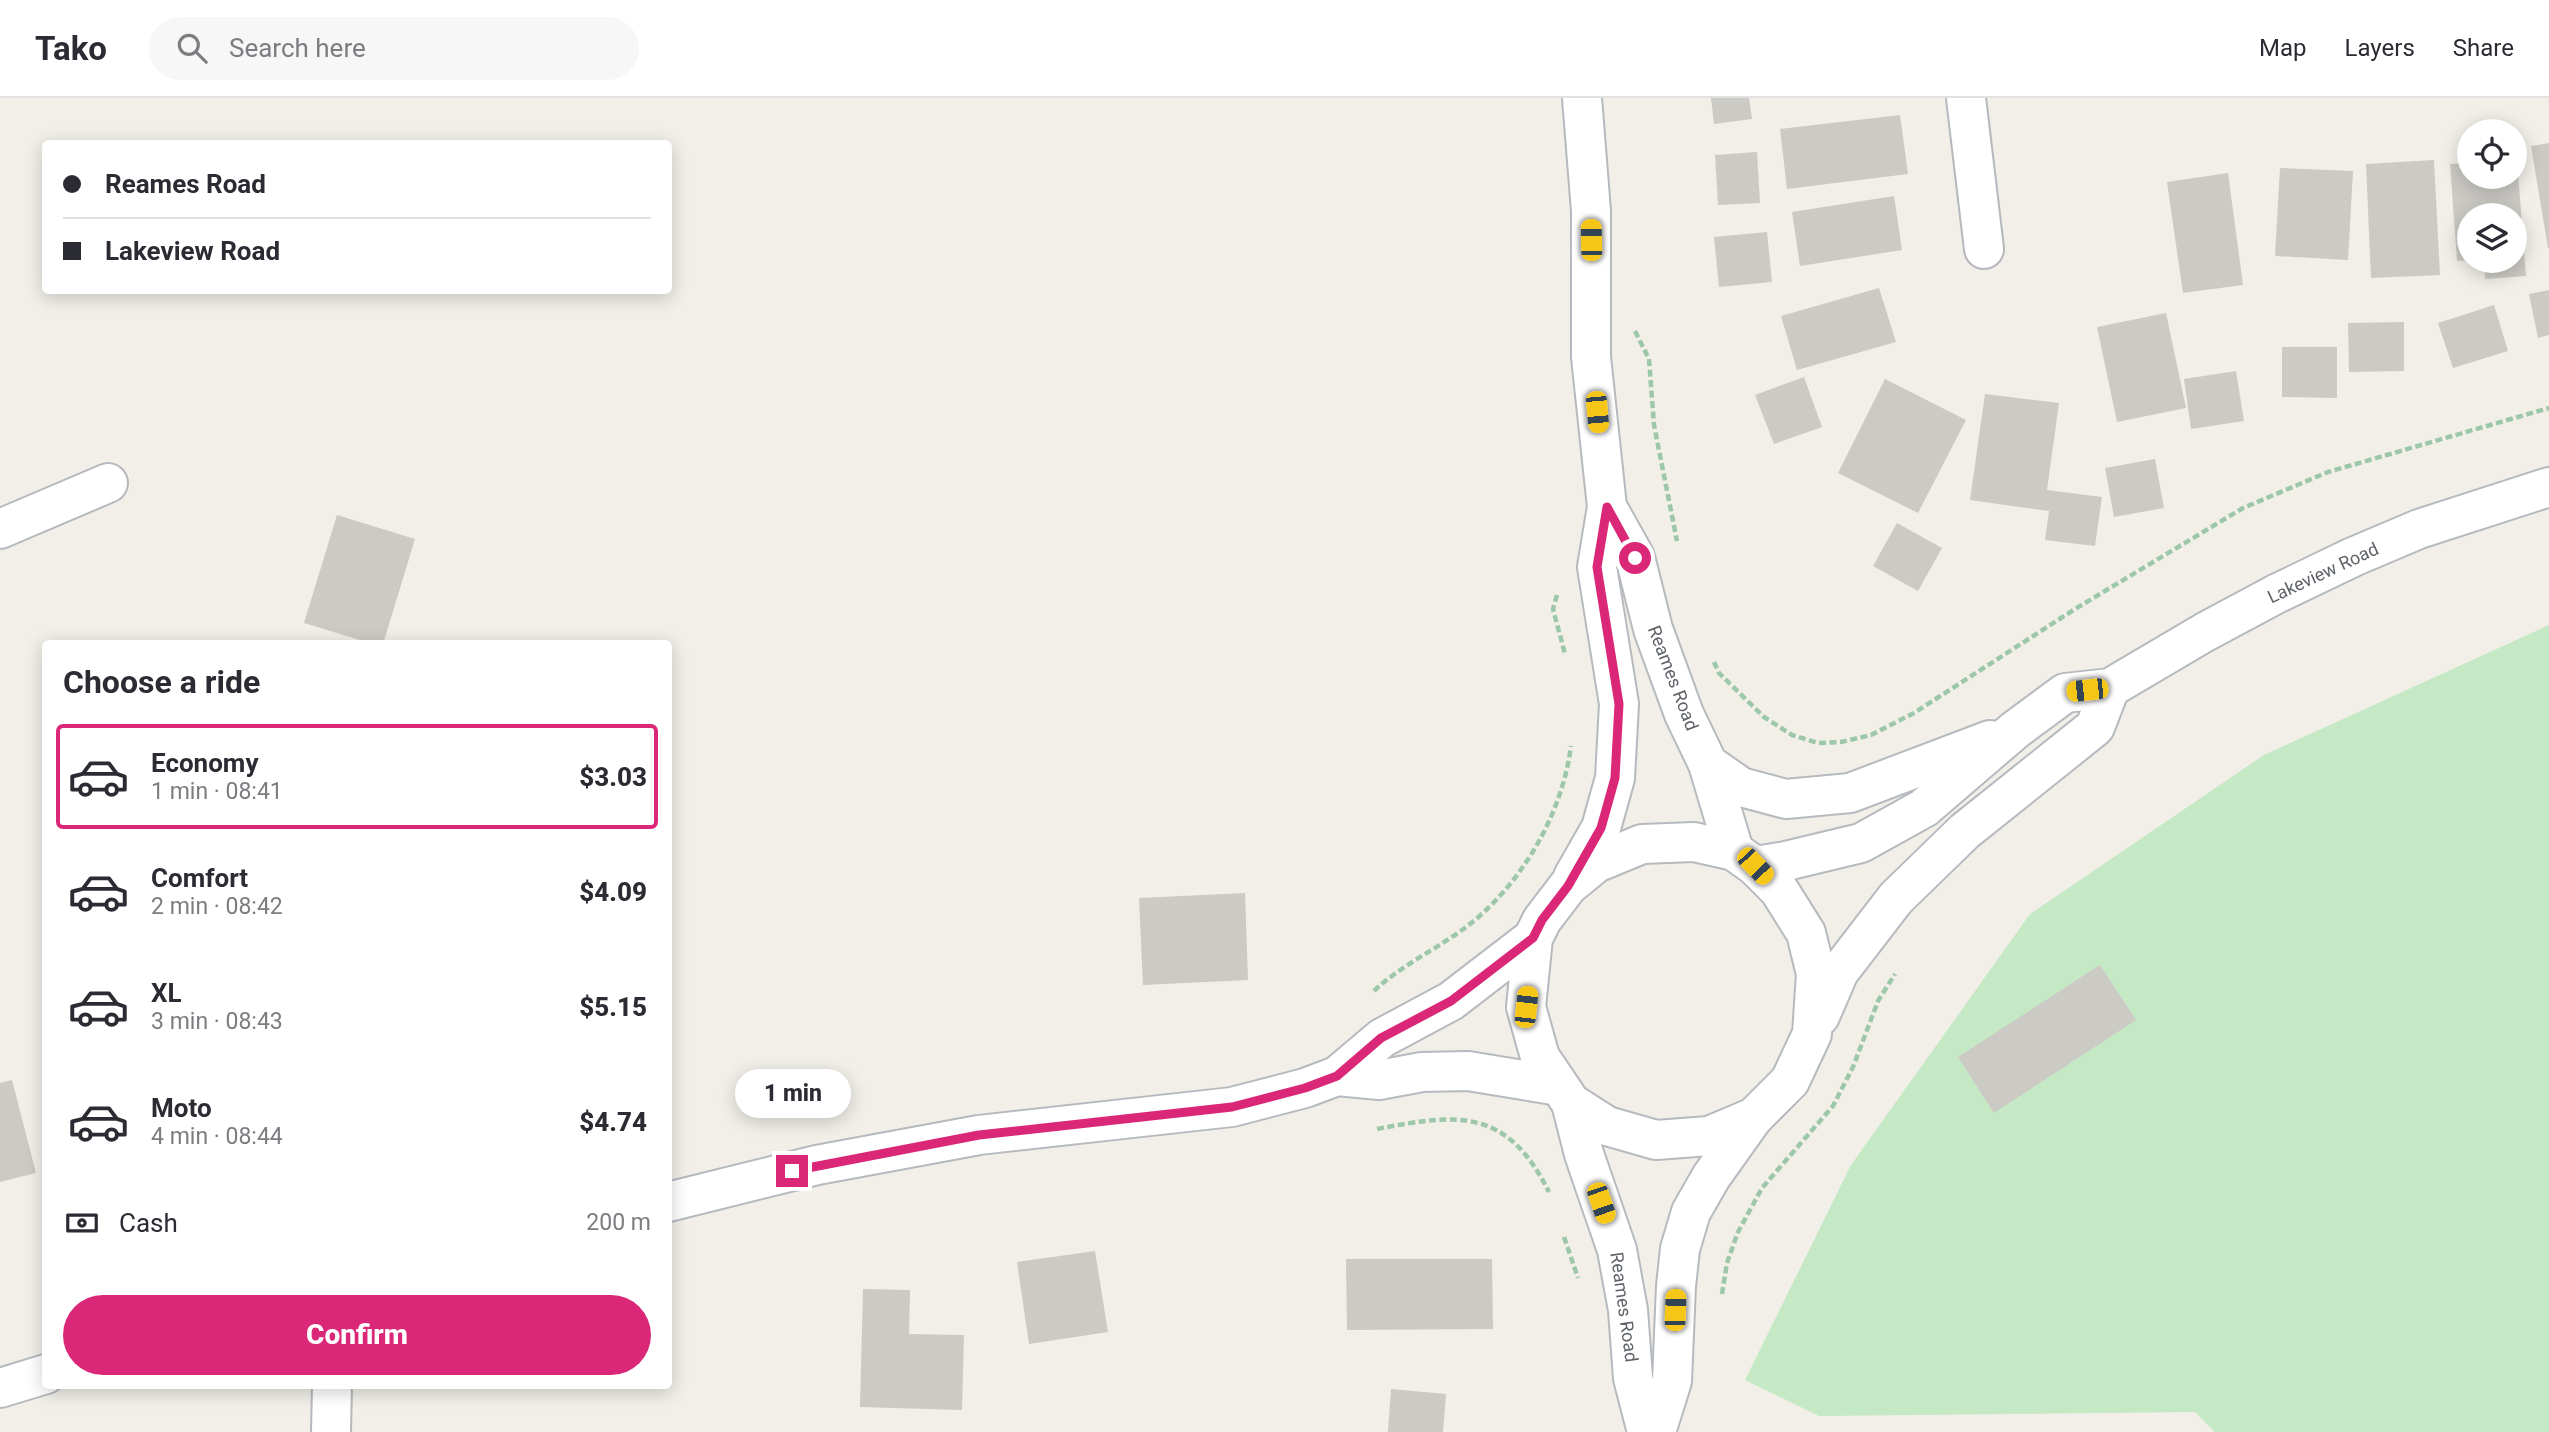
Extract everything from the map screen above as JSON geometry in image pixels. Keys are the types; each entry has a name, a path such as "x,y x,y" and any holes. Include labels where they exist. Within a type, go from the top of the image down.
{"main road":[{"name":"Reames Road","path":"1568,886 1601,828 1615,778 1619,704 1597,567 1607,507 1591,357 1591,211 1582,98"},
{"path":"1966,98 1984,249"},
{"path":"0,530 108,483"},
{"name":"Lakeview Road","path":"1744,858 1786,861 1861,843 1924,808 2015,730 2065,693 2110,688 2141,667 2252,606 2353,557 2419,529 2549,487"},
{"name":"Reames Road","path":"1607,507 1635,558 1653,629 1684,713 1708,764 1744,858"},
{"path":"1656,1432 1672,1381 1680,1249 1691,1212 1711,1177 1754,1117 1790,1081 1839,972 1896,898 1965,831 2095,727 2110,688"},
{"path":"1708,764 1741,787 1786,799 1837,794 1860,789 2015,730"},
{"path":"1754,1117 1709,1136 1656,1140 1607,1126 1565,1095 1540,1057 1526,1007 1533,938 1542,920 1568,886 1596,863 1642,844 1694,842 1744,858 1779,890 1806,933 1816,974 1812,1034"},
{"path":"672,1201 817,1165 979,1135 1232,1107 1305,1088 1337,1076 1381,1038 1451,1001 1533,938"},
{"path":"1337,1076 1379,1080 1422,1072 1468,1071 1565,1095"},
{"name":"Reames Road","path":"1565,1095 1617,1250 1628,1310 1633,1378 1647,1432"},
{"path":"0,1388 42,1375"},
{"path":"331,1432 332,1389"}],"path":[{"path":"1649,359 1654,425 1678,545"},
{"path":"1709,653 1719,673 1728,682 1764,717 1792,735 1818,743 1842,742 1871,735 1914,713 2075,609 2244,508 2328,472 2549,408"},
{"path":"1553,609 1567,664"},
{"path":"1367,998 1385,980 1465,928 1511,884 1546,827 1568,767 1571,742"},
{"path":"1377,1129 1424,1119 1460,1118 1497,1130 1526,1153 1553,1203"}],"green space":[{"path":"2549,625 2549,1432 2215,1432 2195,1412 1819,1416 1745,1380 1851,1165 2030,914 2264,755"}],"building":[{"path":"1711,98 1749,98 1752,119 1714,124"},
{"path":"1900,115 1908,174 1787,189 1780,129"},
{"path":"2549,143 2549,248 2548,248 2531,146"},
{"path":"1757,152 1760,203 1718,205 1715,155"},
{"path":"2434,160 2440,275 2371,278 2366,164"},
{"path":"2450,164 2457,164 2457,189 2519,189 2520,203 2457,203 2457,261"},
{"path":"2280,168 2353,171 2348,260 2275,256"},
{"path":"2228,173 2243,285 2183,293 2167,182"},
{"path":"1894,196 1902,250 1800,266 1792,212"},
{"path":"1767,232 1772,282 1719,287 1714,237"},
{"path":"2485,273 2526,273 2526,276 2485,279"},
{"path":"1879,288 1896,342 1797,370 1781,316"},
{"path":"2549,290 2549,335 2538,338 2529,294"},
{"path":"2494,305 2508,351 2453,368 2438,323"},
{"path":"2166,313 2186,408 2117,422 2097,327"},
{"path":"2404,322 2404,371 2349,372 2348,323"},
{"path":"2282,347 2337,347 2337,398 2282,397"},
{"path":"2236,371 2244,421 2191,429 2184,379"},
{"path":"1804,377 1822,427 1774,444 1755,395"},
{"path":"1885,379 1966,420 1918,513 1838,473"},
{"path":"1985,394 2059,403 2047,490 2102,497 2095,546 2045,540 2049,511 1970,500"},
{"path":"2155,459 2164,508 2114,517 2105,468"},
{"path":"337,515 415,539 384,640 360,640 304,623"},
{"path":"1897,523 1942,548 1918,591 1873,566"},
{"path":"1245,893 1248,980 1143,985 1139,898"},
{"path":"2100,965 2136,1020 1994,1113 1958,1057"},
{"path":"12,1080 36,1173 0,1182 0,1083"},
{"path":"1095,1251 1108,1332 1029,1344 1017,1262"},
{"path":"1346,1259 1492,1259 1493,1329 1347,1330"},
{"path":"863,1289 910,1290 909,1334 964,1335 962,1410 860,1407"},
{"path":"1391,1389 1446,1394 1443,1432 1388,1432"}],"route":[{"path":"792,1171 979,1135 1232,1107 1281,1095 1337,1076 1381,1038 1451,1001 1533,938 1542,920 1568,886 1601,828 1615,778 1619,704 1597,567 1607,507 1635,558"}]}
